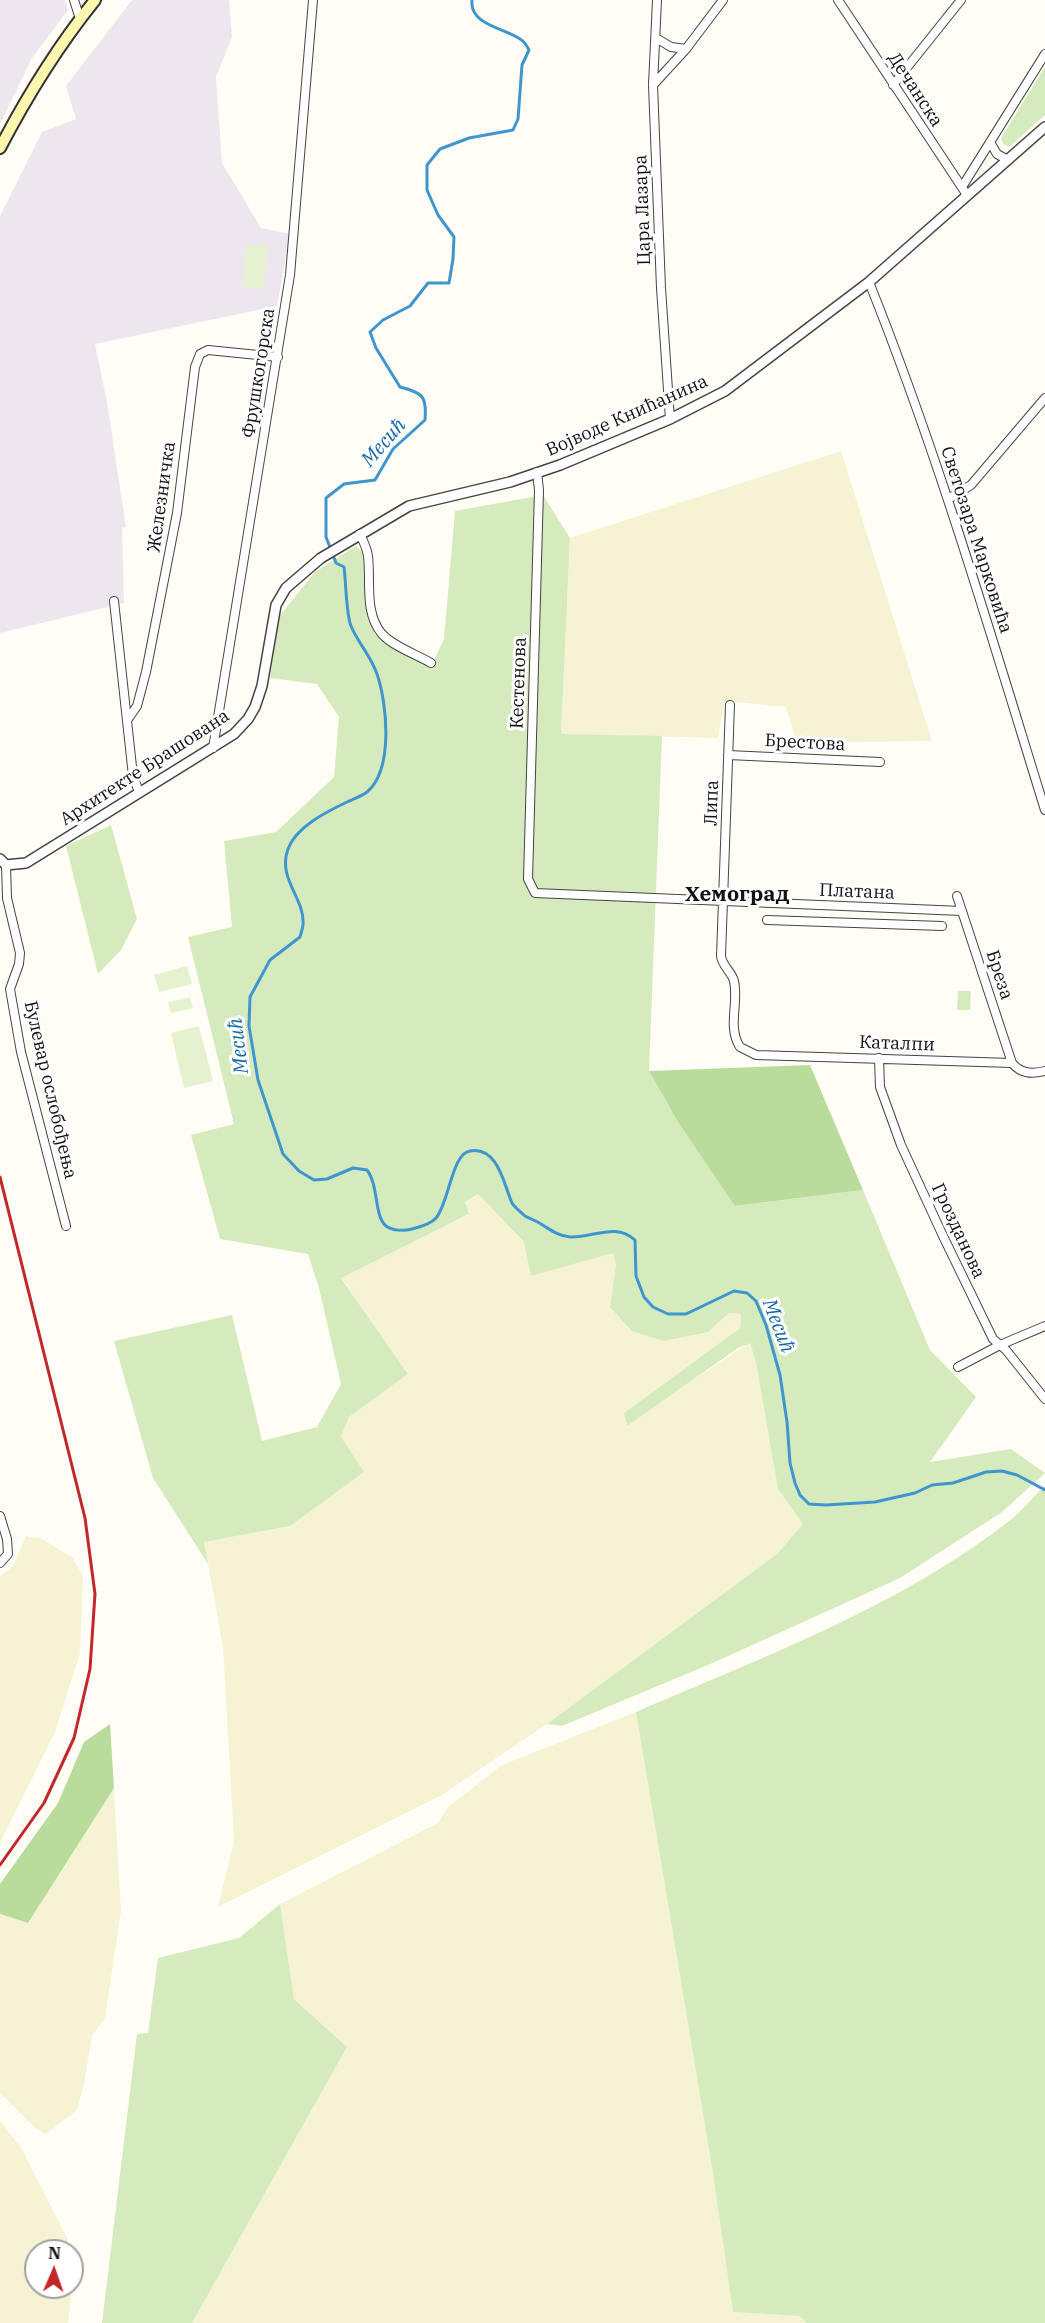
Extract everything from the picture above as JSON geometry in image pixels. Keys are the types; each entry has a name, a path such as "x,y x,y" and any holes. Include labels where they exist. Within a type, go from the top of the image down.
{"main road":[{"path":"0,148 22,106 95,0"}],"street":[{"path":"74,0 80,19"},
{"name":"Фрушкогорска","path":"213,748 290,275 312,0"},
{"name":"Цара Лазара","path":"657,0 653,85 670,419"},
{"path":"653,85 686,49 723,0"},
{"name":"Дечанска","path":"838,0 964,191"},
{"path":"893,85 962,0"},
{"path":"656,38 671,47 686,49"},
{"name":"Војводе Книћанина","path":"964,191 990,142 1045,54"},
{"name":"Војводе Книћанина","path":"337,548 409,506 482,489 537,472 670,419 725,391 869,282 964,191 1008,160 1045,126"},
{"path":"990,142 997,154 1008,160"},
{"name":"Светозара Марковића","path":"869,282 904,370 948,499 1045,810"},
{"name":"Железничка","path":"128,719 136,706 146,672 177,513 197,360 200,354 208,350 278,357"},
{"path":"948,499 971,485 1045,398"},
{"name":"Кестенова","path":"535,892 528,879 539,490 537,472"},
{"path":"360,534 368,556 370,605 376,623 388,638 431,663"},
{"name":"Архитекте Брашована","path":"3,862 26,863 234,734 252,713 262,686 276,604 286,588 321,558 337,548"},
{"path":"114,601 133,776 139,792"},
{"name":"Липа","path":"730,705 721,960 734,980 734,1035 744,1051"},
{"name":"Брестова","path":"728,754 880,762"},
{"name":"Булевар ослобођења","path":"3,862 7,898 20,953 19,964 10,989 21,1052 66,1226"},
{"name":"Платана","path":"535,892 962,911"},
{"name":"Бреза","path":"957,896 1012,1063"},
{"path":"885,924 886,908"},
{"path":"767,920 942,926"},
{"name":"Каталпи","path":"744,1051 756,1055 1012,1063 1016,1068 1027,1073 1045,1071"},
{"name":"Грозданова","path":"879,1058 880,1087 902,1145 993,1339 1045,1399"},
{"path":"958,1367 1000,1345 1045,1326"},
{"path":"0,1516 7,1539 8,1554 0,1563"}],"shaded area":[{"path":"0,0 65,0 68,10 32,58 0,124"},
{"path":"132,0 229,0 232,37 216,77 222,163 261,228 290,234 277,306 95,344 107,402 126,527 122,528 124,603 0,633 0,216 42,132 76,119 66,86"},
{"path":"841,451 932,741 797,743 786,707 725,701 718,738 561,734 570,538"},
{"path":"478,1194 524,1242 613,1253 616,1265 610,1307 708,1332 729,1313 741,1314 740,1328 625,1412 626,1425 750,1342 756,1363 778,1489 803,1524 777,1554 547,1724 442,1795 218,1907 234,1841 223,1647 204,1542 290,1526 341,1437 349,1417 408,1374 341,1277 468,1215 465,1202"},
{"path":"26,1536 42,1539 73,1558 83,1576 80,1653 55,1732 0,1843 0,1576 13,1566"},
{"path":"636,1712 712,2167 733,2312 799,2316 807,2323 192,2323 347,2047 294,1999 280,1904 438,1823 448,1807 502,1765"},
{"path":"114,1788 121,1911 105,2018 92,2036 77,2110 46,2134 35,2128 0,2093 0,1914 28,1923"},
{"path":"0,2121 22,2149 67,2238 24,2239 24,2299 71,2299 68,2323 0,2323"}],"green space":[{"path":"1045,67 1045,115 1009,147 1003,144 1001,138"},
{"path":"247,244 268,246 263,289 242,286"},
{"path":"543,495 570,538 561,734 662,736 649,1071 678,1122 736,1206 863,1190 930,1350 976,1397 930,1462 1011,1449 1045,1473 1002,1512 900,1578 715,1662 562,1726 547,1724 777,1554 803,1524 778,1489 756,1363 750,1343 738,1348 627,1426 624,1413 740,1328 741,1314 729,1313 708,1332 664,1341 632,1331 610,1307 616,1265 613,1253 531,1276 524,1242 478,1194 465,1202 469,1214 341,1278 408,1374 349,1417 341,1437 364,1472 290,1526 204,1542 208,1564 153,1478 114,1341 232,1315 262,1441 317,1427 341,1384 319,1288 308,1254 220,1239 191,1135 234,1124 188,937 232,927 224,841 276,832 334,777 339,717 317,684 270,678 278,618 315,572 356,546 364,554 365,597 369,620 377,636 388,645 430,668 444,639 455,511"},
{"path":"111,825 137,919 121,950 98,974 66,846"},
{"path":"187,966 192,984 159,992 154,975"},
{"path":"958,991 971,991 970,1010 957,1010"},
{"path":"190,997 193,1008 171,1013 168,1002"},
{"path":"199,1026 213,1081 184,1088 171,1033"},
{"path":"810,1065 863,1190 735,1206 678,1122 649,1071"},
{"path":"1045,1486 1045,2323 807,2323 799,2316 733,2312 712,2167 636,1712 831,1627 925,1578 1013,1518"},
{"path":"110,1724 114,1788 28,1923 0,1914 0,1884 58,1803 84,1742"},
{"path":"280,1904 294,1999 347,2047 192,2323 102,2323 137,2034 148,2033 158,1958 239,1938"}],"waterway":[{"name":"Месић","path":"472,0 476,15 489,25 514,35 529,50 522,65 518,119 513,130 469,138 440,149 427,165 427,190 438,215 454,237 449,283 428,283 410,306 383,320 370,332 376,348 400,387 414,391 422,397 425,406 425,420 393,449 375,480 344,484 326,498 326,537 336,563 344,567 349,621 371,661 381,686 385,718 385,752 376,782 367,792 313,821 292,841 288,849 286,869 300,906 302,930 300,937 270,960 250,997 249,1026 258,1080 283,1154 299,1171 314,1180 327,1179 353,1168 367,1170 371,1177 382,1221 389,1228 409,1230 436,1218 459,1160 470,1151 480,1151 487,1154 498,1168 512,1203 525,1216 555,1232 570,1237 612,1231 620,1232 635,1240 636,1276 644,1297 653,1307 668,1314 686,1314 734,1291 747,1293 756,1301 766,1325 780,1375 790,1463 800,1495 809,1504 875,1502 915,1493 932,1485 953,1483 986,1472 1002,1471 1017,1475 1045,1490"}],"railway":[{"path":"0,1177 85,1518 95,1594 90,1669 74,1738 44,1803 0,1865"}],"district":[{"name":"Хемоград","path":"737,895"}]}
